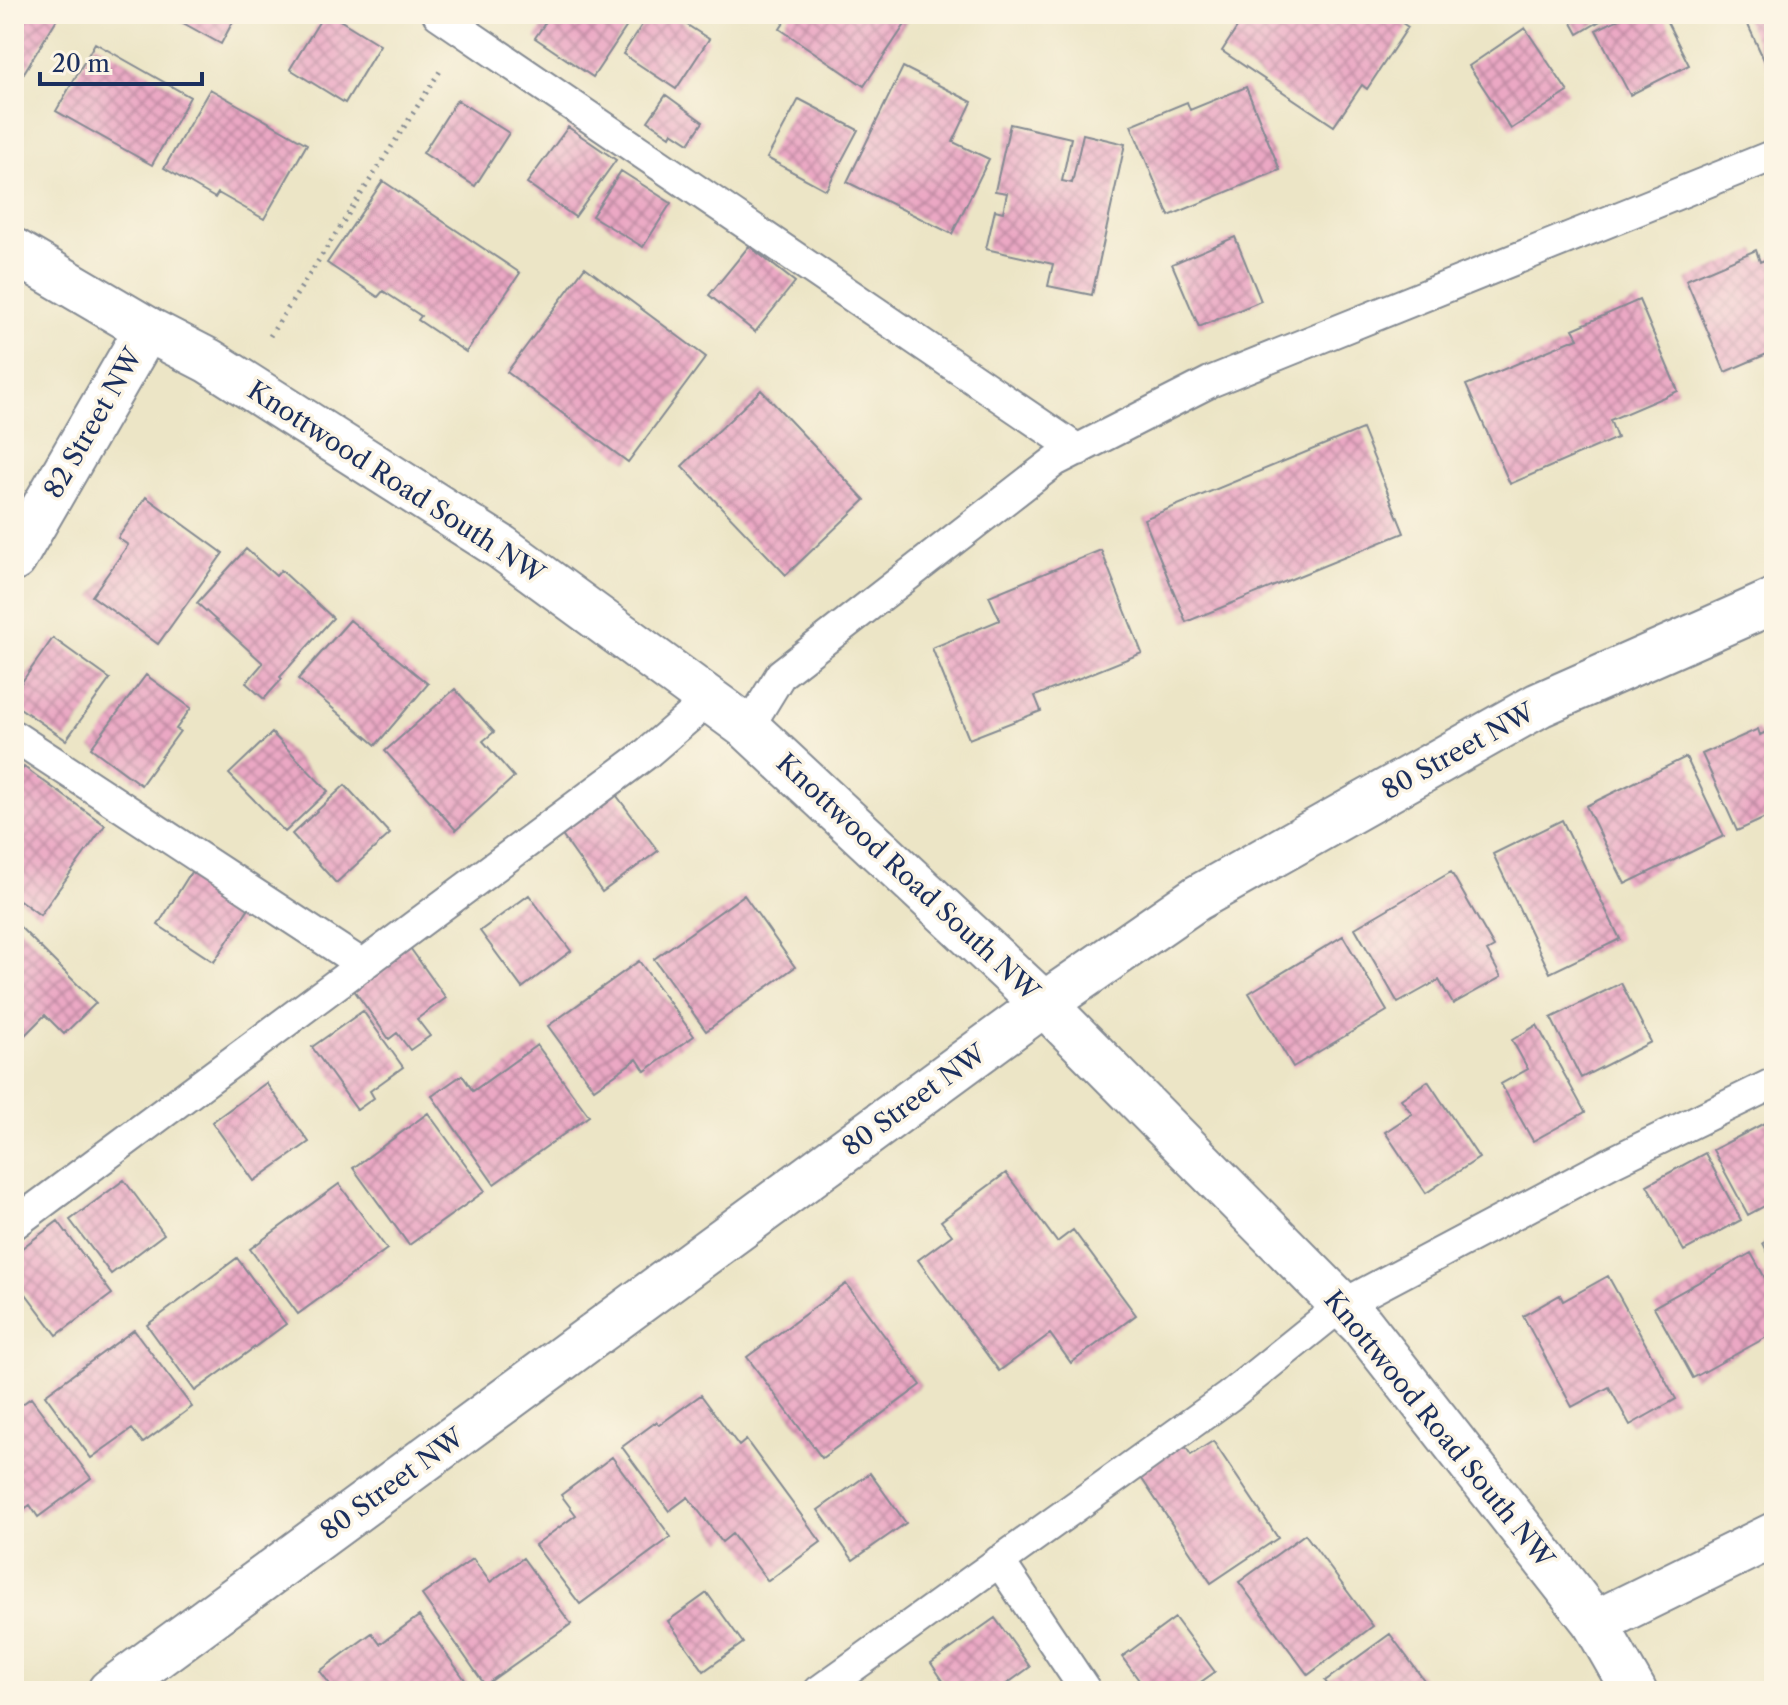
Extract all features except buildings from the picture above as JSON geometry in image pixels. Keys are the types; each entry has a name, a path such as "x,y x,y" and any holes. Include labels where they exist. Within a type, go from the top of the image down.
{"street":[{"name":"Knottwood Road South NW","path":"14,251 147,329 209,361 501,547 748,728 1044,1004 1362,1325 1595,1623 1634,1691"},
{"name":"82 Street NW","path":"14,559 147,329"},
{"name":"80 Street NW","path":"110,1691 1044,1004 1197,898 1539,705 1774,601"},
{"path":"1595,1623 1774,1535"}],"lane":[{"path":"438,14 1078,450"},
{"path":"748,728 781,674 1055,461 1210,382 1774,155"},
{"path":"14,1224 646,754 710,699"},
{"path":"14,736 363,965"},
{"path":"819,1691 1228,1397 1342,1305 1614,1161 1774,1083"},
{"path":"999,1561 1086,1691"}],"path":[{"path":"270,336 464,33"}]}
